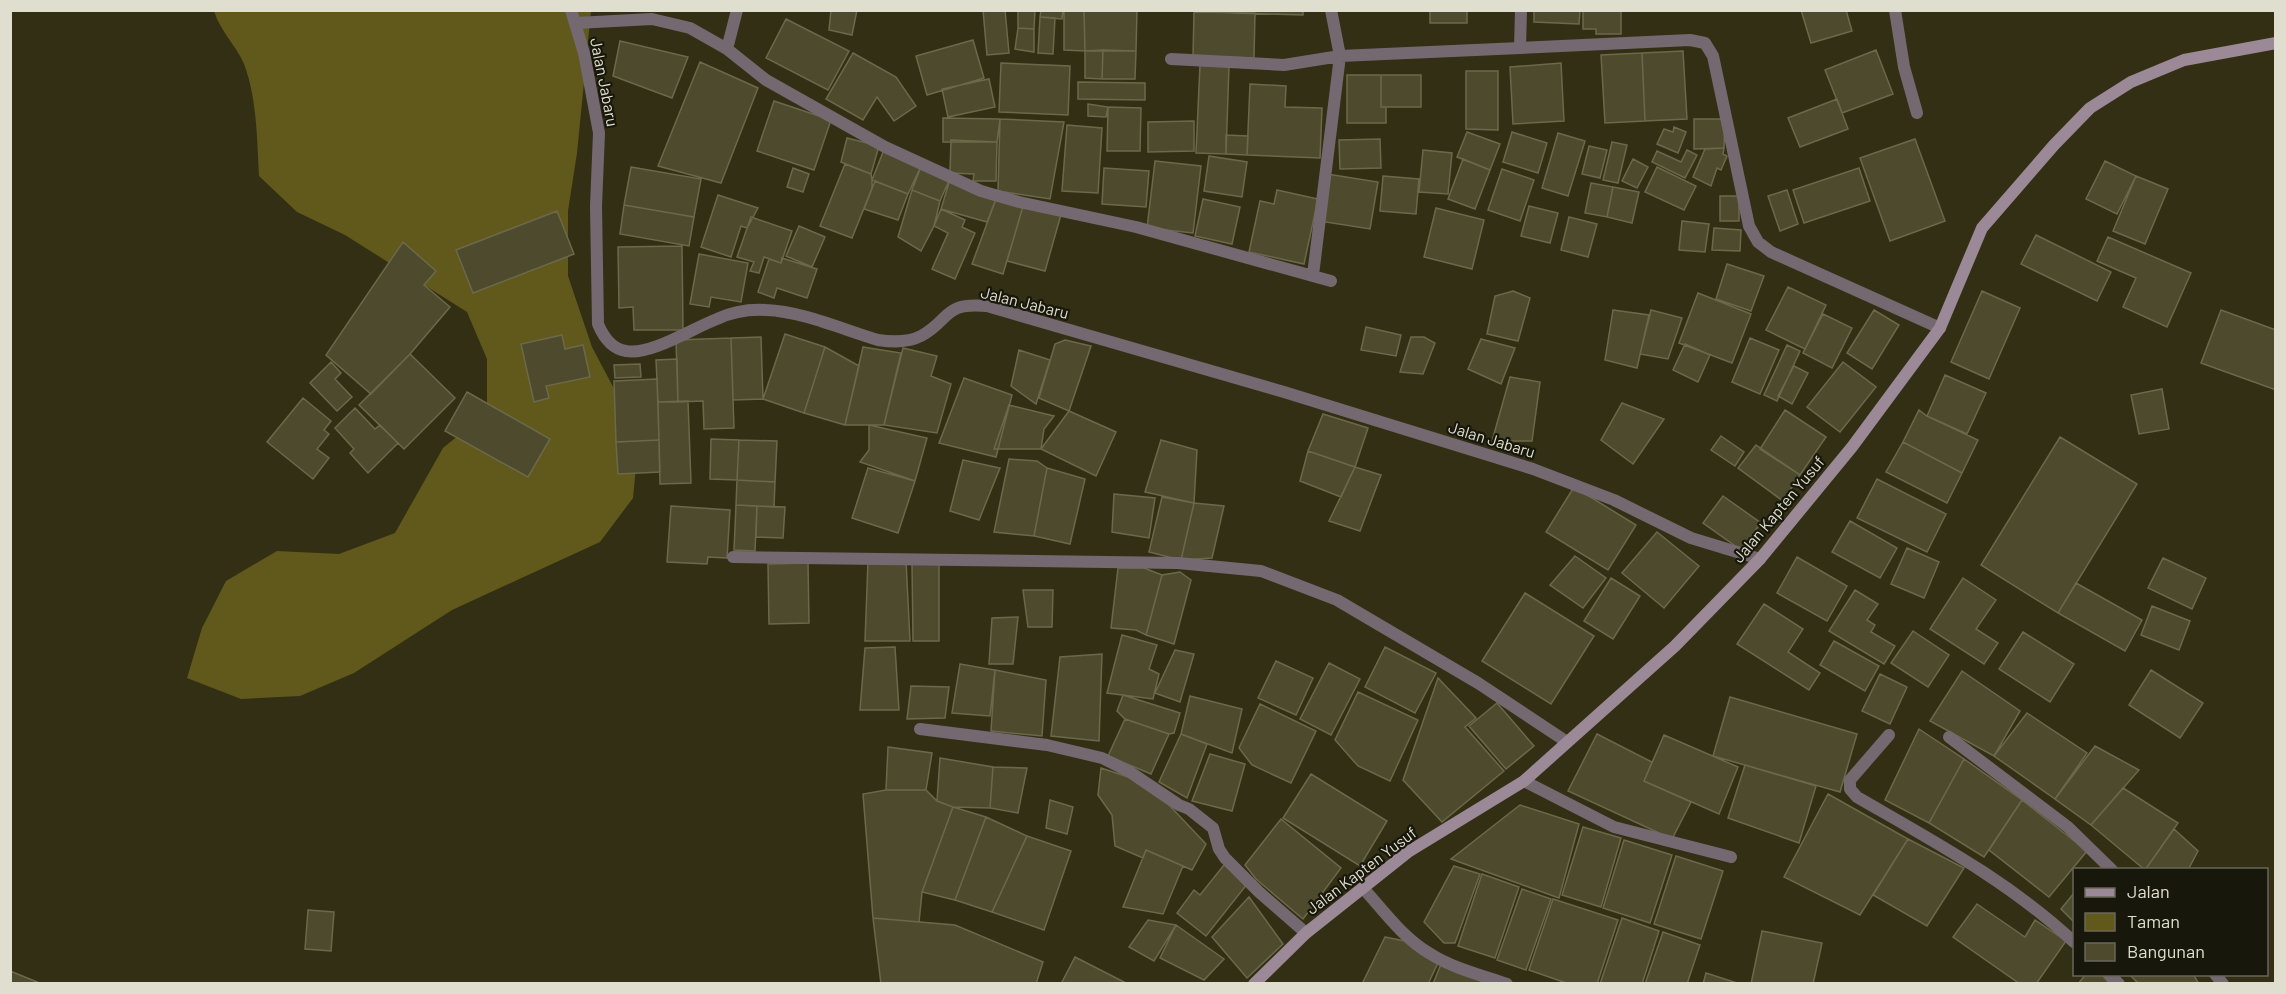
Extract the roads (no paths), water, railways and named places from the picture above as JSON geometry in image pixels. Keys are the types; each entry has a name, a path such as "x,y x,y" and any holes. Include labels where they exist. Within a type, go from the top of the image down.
{"main road":[{"name":"Jalan Kapten Yusuf","path":"1254,984 1306,933 1408,852 1524,781 1675,646 1760,559 1852,447 1940,328 1982,228 2054,145 2090,108 2131,82 2184,60 2276,43"}],"street":[{"name":"Jalan Jabaru","path":"571,10 576,23 599,133 596,206 598,324 602,334 615,348 627,352 644,350 715,319 759,310 784,312 878,340 895,342 921,336 948,312 959,306 987,306 1284,392 1533,469 1614,500 1691,538 1760,559"},
{"path":"727,49 737,10"},
{"path":"1313,275 1340,56 1331,10"},
{"path":"1520,48 1521,10"},
{"path":"1895,10 1904,67 1917,113"},
{"path":"576,23 652,19 672,22 708,35 776,86 885,147 981,191 1019,202 1136,227 1332,281"},
{"path":"1172,59 1284,65 1340,56 1690,40 1705,43 1713,56 1749,226 1758,242 1771,252 1940,328"},
{"path":"733,558 1178,563 1261,571 1337,600 1478,683 1567,742"},
{"path":"920,729 1047,745 1102,758 1130,772 1179,805 1189,808 1213,828 1219,849 1225,858 1259,892 1306,933"},
{"path":"1889,735 1850,780 1850,789 1857,796 1988,873 2042,912 2073,941"},
{"path":"1949,737 2068,827 2110,868"},
{"path":"1524,781 1614,827 1731,857"},
{"path":"1363,888 1412,940 1428,953 1448,963 1507,984"}]}
